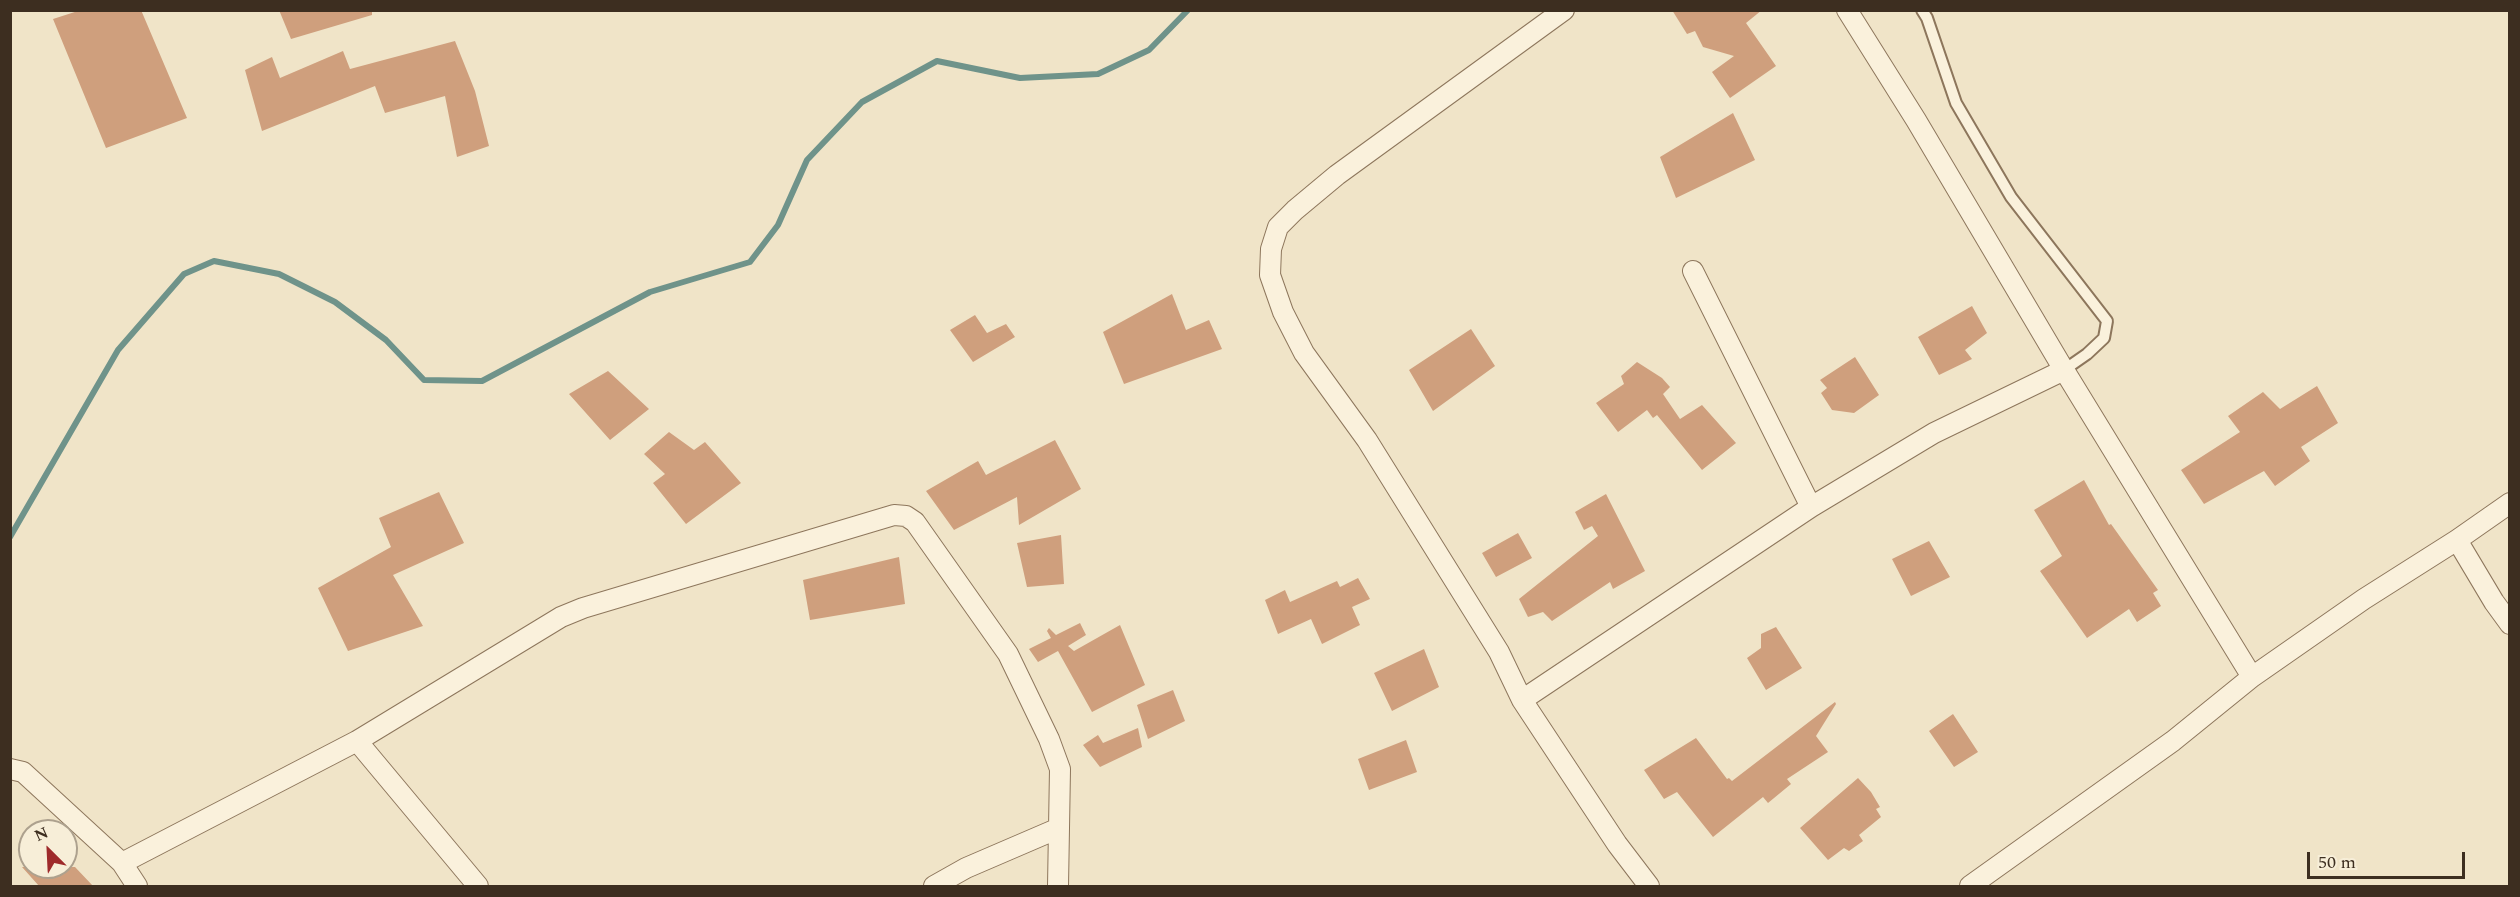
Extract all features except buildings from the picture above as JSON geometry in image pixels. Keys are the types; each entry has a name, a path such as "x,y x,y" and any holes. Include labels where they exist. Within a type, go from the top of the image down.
{"street":[{"path":"1564,10 1329,182 1278,227 1271,249 1270,275 1283,312 1304,353 1367,440 1499,651 1522,700 1617,844 1649,886"},
{"path":"1847,10 1916,120 2064,370 2252,677"},
{"path":"1693,271 1812,507"},
{"path":"1522,700 1812,507 1934,434 2064,370"},
{"path":"1970,886 2173,741 2252,677 2364,599 2510,503"},
{"path":"122,863 357,741 561,617 583,608 894,515 906,516 915,522 1008,654 1039,717 1060,769 1058,886"},
{"path":"2457,540 2510,624"},
{"path":"357,741 478,886"},
{"path":"10,769 23,772 122,863 138,886"},
{"path":"934,886 966,868 1059,828"}],"lane":[{"path":"1922,10 1927,18 1956,103 2011,197 2108,321 2104,338 2087,354 2064,370"}],"waterway":[{"path":"10,537 118,350 184,274 214,261 279,274 335,302 386,340 424,380 482,381 650,292 750,262 778,225 807,160 862,102 937,61 1020,78 1098,74 1149,50 1188,10"}]}
